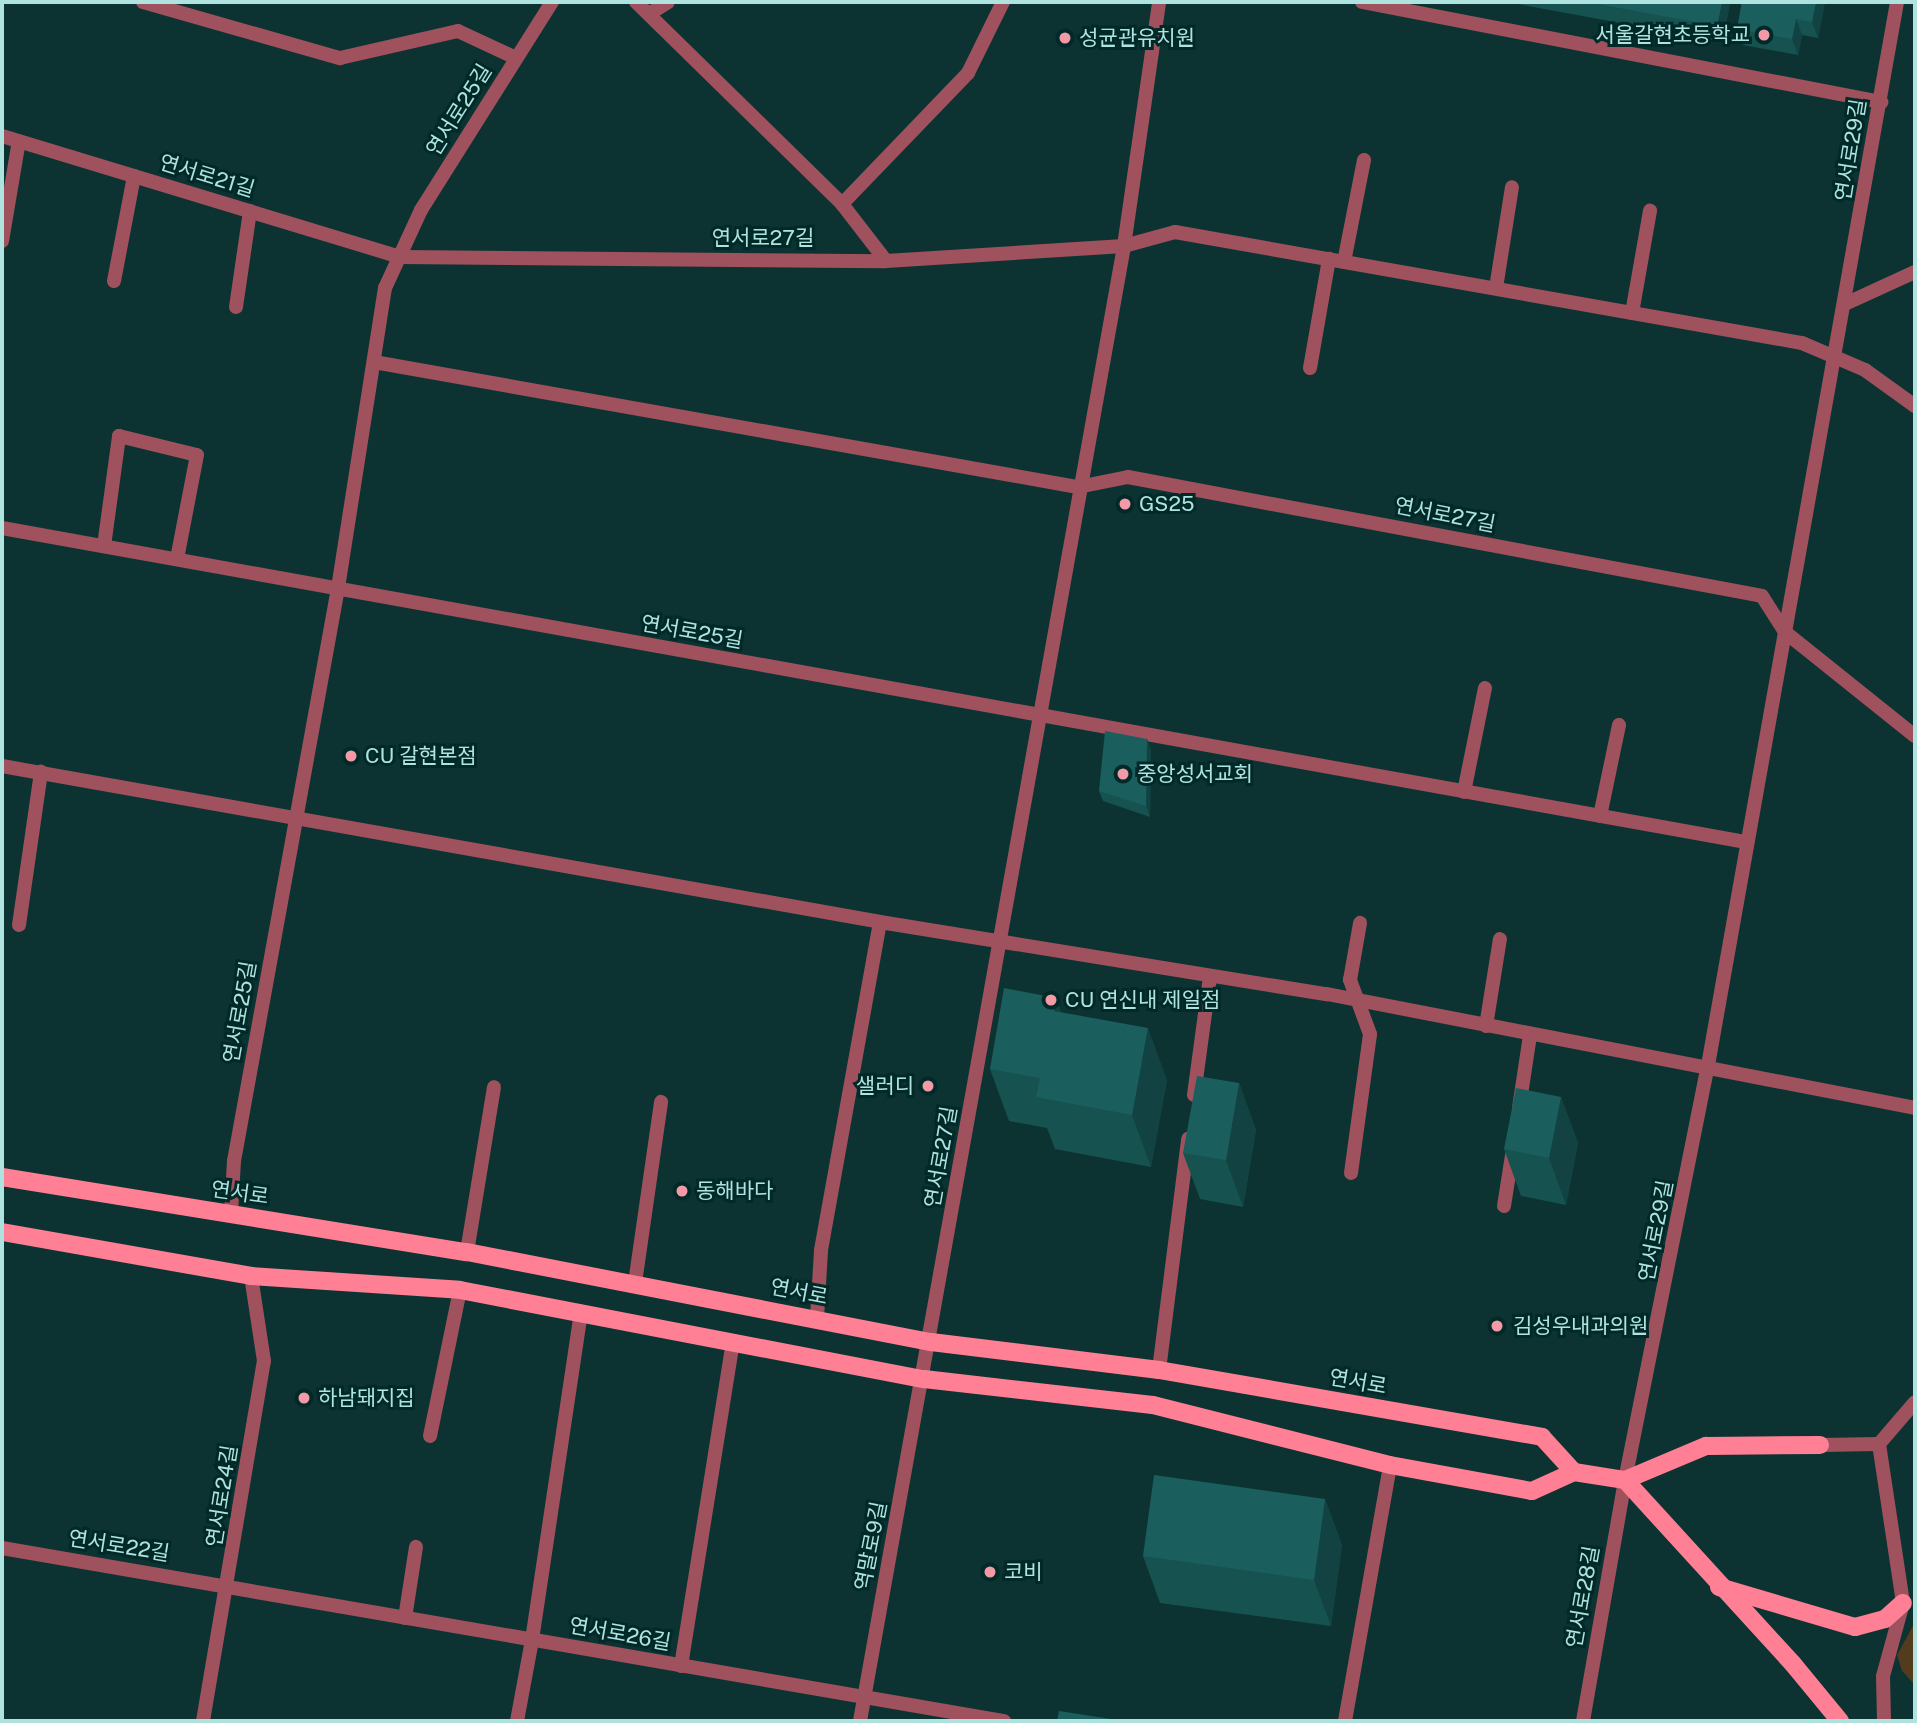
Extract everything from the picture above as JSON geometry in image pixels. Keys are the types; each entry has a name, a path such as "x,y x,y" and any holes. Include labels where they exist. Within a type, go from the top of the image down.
{"main road":[{"name":"연서로","path":"2,1177 467,1252 931,1342 1159,1370 1542,1437 1574,1472"},
{"path":"2,1232 251,1276 460,1290 924,1379 1153,1405 1390,1465 1532,1491 1574,1472 1625,1480 1706,1446 1820,1446"},
{"path":"1625,1480 1718,1587 1793,1664 1840,1721"},
{"path":"1718,1587 1855,1627 1885,1619 1903,1603"}],"street":[{"name":"연서로25길","path":"143,2 340,58 458,31 516,58"},
{"name":"연서로25길","path":"231,1214 234,1161 338,587 386,288 421,210 552,2"},
{"path":"636,2 842,204 887,261"},
{"path":"649,14 668,2"},
{"path":"842,204 968,73 1003,2"},
{"name":"연서로27길","path":"924,1379 1078,487 1124,246 1159,2"},
{"path":"1362,2 1881,102"},
{"name":"연서로29길","path":"1625,1480 1672,1263 1897,2"},
{"name":"연서로21길","path":"2,136 400,257"},
{"path":"2,241 19,141"},
{"path":"1344,262 1364,160"},
{"path":"114,282 134,176"},
{"path":"1496,288 1512,187"},
{"path":"236,307 250,211"},
{"path":"1650,211 1632,313 1802,343 1836,355 1866,370 1915,406"},
{"name":"연서로27길","path":"400,257 887,261 1124,246 1175,232 1632,313"},
{"path":"1310,368 1329,259"},
{"path":"1845,304 1915,272"},
{"name":"연서로27길","path":"374,362 1078,487 1128,477 1762,596 1785,632"},
{"path":"104,546 119,436 197,455 177,559"},
{"name":"연서로25길","path":"2,528 338,587 1039,717"},
{"path":"1785,632 1915,736"},
{"path":"1464,792 1485,688"},
{"path":"1039,717 1745,842"},
{"path":"1600,816 1619,725"},
{"path":"2,766 880,922 1356,1000 1707,1071 1915,1108"},
{"path":"19,925 41,772"},
{"path":"817,1318 820,1255 880,922"},
{"path":"1351,1173 1370,1034 1350,979 1360,923"},
{"path":"1486,1026 1500,939"},
{"path":"1159,1370 1210,977"},
{"path":"1504,1206 1530,1035"},
{"path":"467,1252 494,1087"},
{"path":"635,1283 661,1102"},
{"name":"연서로24길","path":"203,1721 229,1585 264,1361 251,1276"},
{"path":"430,1436 460,1290"},
{"path":"517,1721 532,1640 581,1312"},
{"path":"681,1666 733,1341"},
{"name":"역말로9길","path":"860,1721 924,1379"},
{"path":"1820,1446 1879,1444 1915,1402"},
{"path":"1879,1444 1903,1603 1883,1676 1884,1721"},
{"path":"1345,1721 1390,1465"},
{"name":"연서로28길","path":"1583,1721 1625,1480"},
{"path":"405,1618 416,1547"},
{"name":"연서로22길","path":"2,1548 229,1585"},
{"name":"연서로26길","path":"229,1585 1004,1721"}],"shaded area":[{"path":"1915,1622 1915,1685 1902,1671 1897,1655"}],"building":[{"path":"1587,2 1722,2 1717,26"},
{"path":"1742,2 1816,2 1812,22 1796,19 1792,39 1737,29"},
{"name":"중앙성서교회","path":"1105,731 1147,739 1146,806 1099,791"},
{"path":"1004,988 1056,998 1054,1011 1148,1028 1132,1115 1036,1097 1040,1078 990,1069"},
{"path":"1197,1076 1239,1083 1226,1160 1183,1153"},
{"path":"1516,1088 1561,1097 1549,1158 1504,1149"},
{"path":"1154,1475 1325,1499 1314,1580 1143,1556"},
{"path":"1059,1711 1124,1721 1057,1721"}],"place":[{"name":"서울갈현초등학교","path":"1764,35"},
{"name":"성균관유치원","path":"1065,38"},
{"name":"GS25","path":"1125,504"},
{"name":"CU 갈현본점","path":"351,756"},
{"name":"중앙성서교회","path":"1123,774"},
{"name":"CU 연신내 제일점","path":"1051,1000"},
{"name":"샐러디","path":"928,1086"},
{"name":"동해바다","path":"682,1191"},
{"name":"김성우내과의원","path":"1497,1326"},
{"name":"하남돼지집","path":"304,1398"},
{"name":"코비","path":"990,1572"}]}
